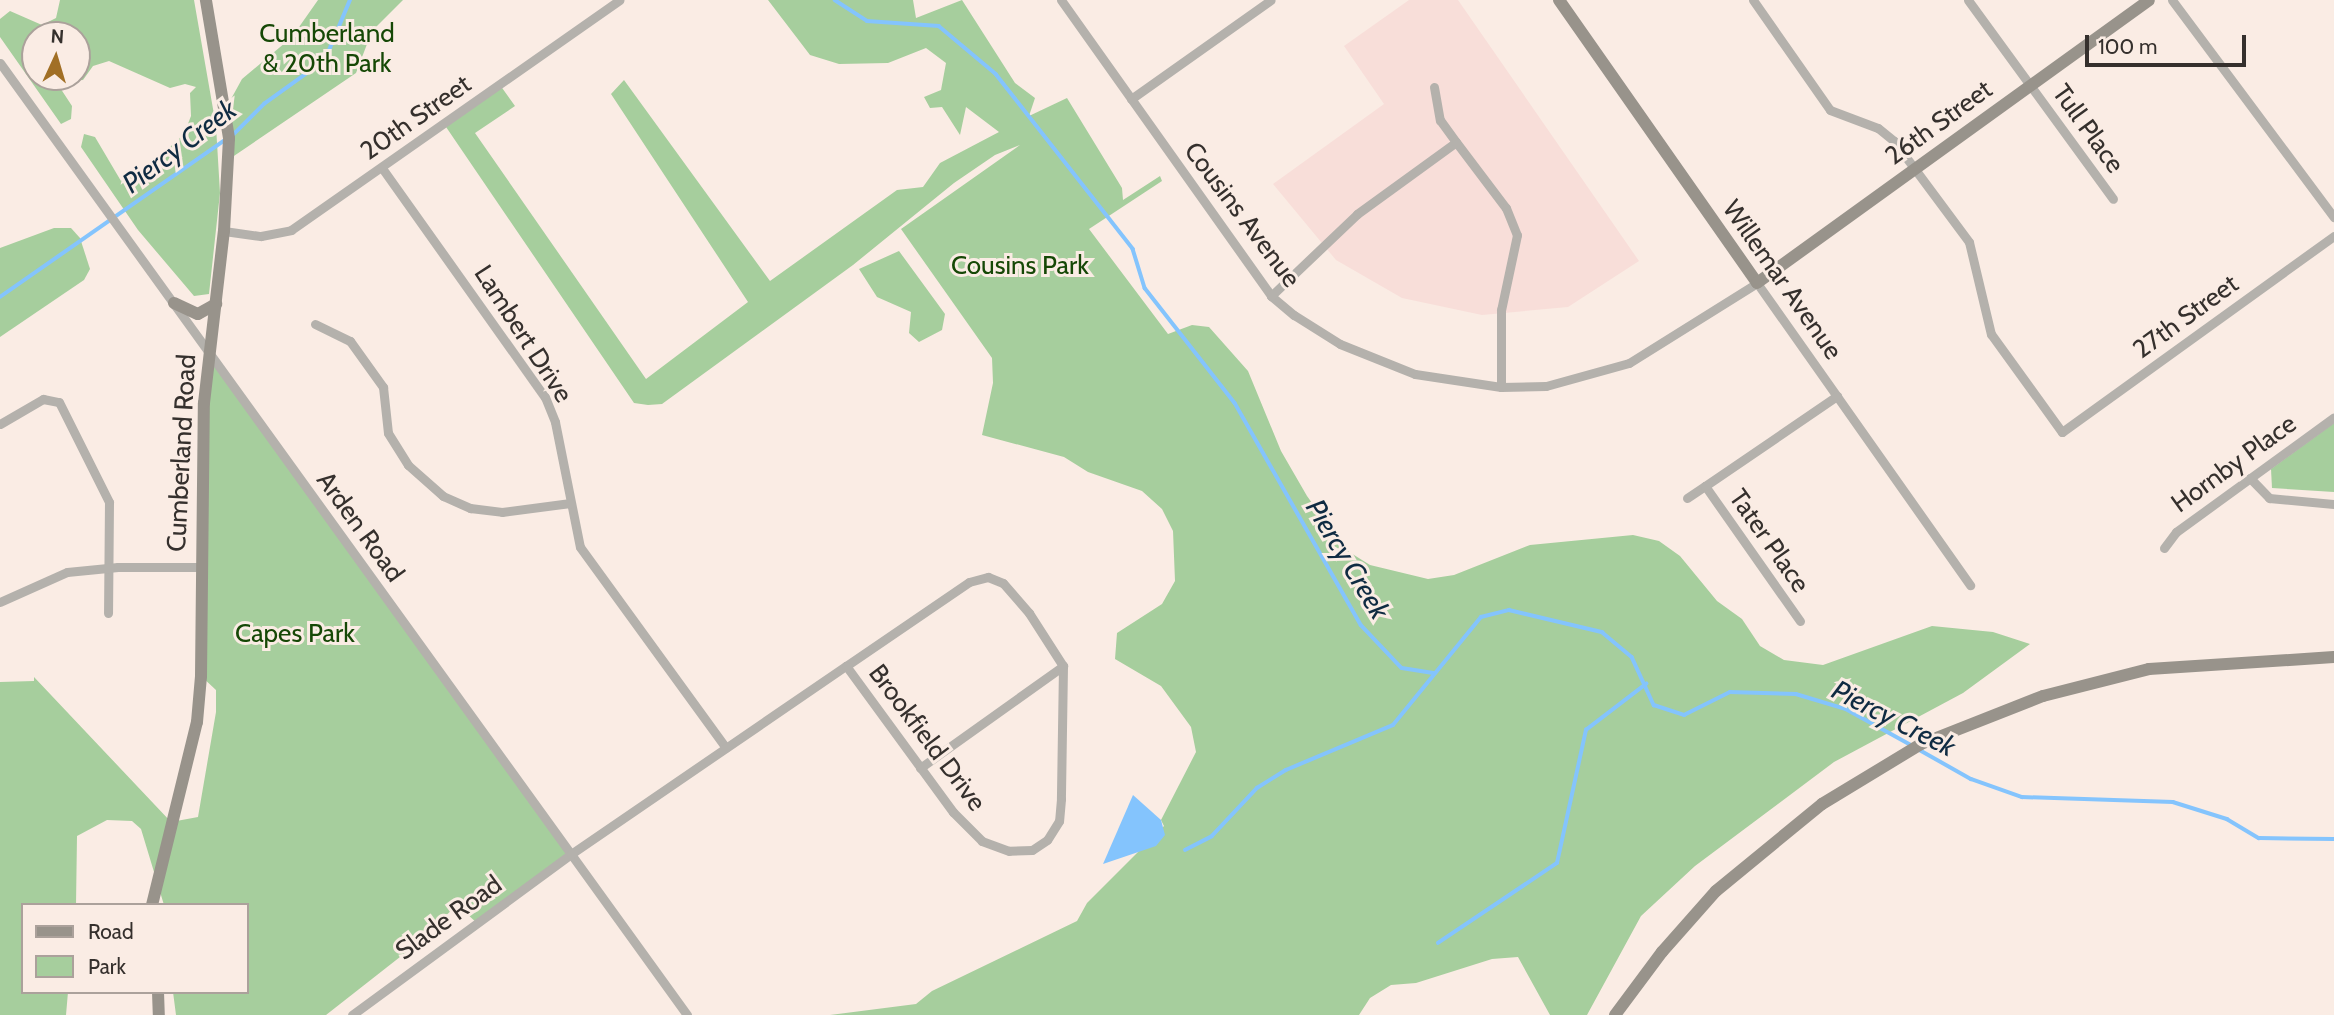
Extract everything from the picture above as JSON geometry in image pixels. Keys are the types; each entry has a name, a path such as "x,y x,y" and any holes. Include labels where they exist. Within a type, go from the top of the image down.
{"street":[{"name":"Cumberland Road","path":"152,903 197,722 199,567 209,352 224,231 229,138 206,0"},
{"name":"20th Street","path":"224,231 261,236 291,230 619,0"},
{"name":"Cousins Avenue","path":"1061,0 1271,296 1340,344 1381,363 1446,382 1501,387 1546,386 1629,363 1756,283"},
{"path":"1131,99 1272,0"},
{"name":"Willemar Avenue","path":"1559,0 1970,585"},
{"path":"1753,0 1829,110 1878,128 1916,169"},
{"name":"Tull Place","path":"1968,0 2113,199"},
{"name":"26th Street","path":"1756,283 2148,0"},
{"path":"2172,0 2334,217"},
{"name":"Arden Road","path":"0,63 687,1015"},
{"path":"1434,87 1440,120 1506,208 1517,235 1501,310 1501,387"},
{"path":"1271,296 1357,214 1456,142"},
{"name":"Lambert Drive","path":"382,168 544,397 555,422 580,547 726,748"},
{"name":"27th Street","path":"1916,169 1969,242 1991,334 2062,432 2334,236"},
{"path":"174,303 198,314 216,304"},
{"path":"315,324 350,341 383,387 388,433 408,465 443,496 470,508 502,512 570,503"},
{"name":"Tater Place","path":"1687,498 1837,396"},
{"path":"0,424 43,399 60,402 105,485 109,502 108,613"},
{"name":"Hornby Place","path":"2164,548 2176,532 2334,417"},
{"path":"2249,478 2269,498 2334,504"},
{"name":"Tater Place","path":"1705,486 1800,621"},
{"path":"0,602 53,576 108,567 199,567"},
{"name":"Brookfield Drive","path":"571,854 726,748 846,666 969,582 988,577 1003,583 1020,603 1063,666 1059,821 1047,840 1032,850 1009,851 982,841 953,812 846,666"},
{"path":"1615,1015 1662,952 1716,891 1772,842 1884,764 1921,744 2022,703 2137,672 2198,663 2334,657"},
{"path":"920,768 1063,666"},
{"name":"Slade Road","path":"352,1015 571,854"},
{"path":"158,994 159,1015"}],"shaded area":[{"path":"1409,0 1458,0 1639,261 1568,307 1482,315 1402,298 1336,260 1273,184 1384,104 1344,46"}],"green space":[{"path":"60,0 194,0 216,126 220,193 209,294 194,296 138,230 81,147 84,134 95,137 121,181 159,157 184,134 191,116 190,93 196,87 185,84 170,88 109,61 91,69 91,21 50,21 56,18"},
{"name":"Cumberland & 20th Park","path":"318,0 403,0 372,31 356,73 228,160 225,110 242,79 292,37"},
{"name":"Cousins Park","path":"768,0 913,0 916,18 962,0 1015,83 1035,98 1029,116 1067,98 1122,188 1123,200 1160,176 1162,181 1089,229 1168,334 1192,325 1209,327 1248,371 1281,451 1307,496 1346,550 1370,565 1428,579 1454,575 1530,545 1633,535 1659,541 1680,556 1717,601 1742,619 1760,646 1784,660 1823,665 1932,626 1993,632 2030,644 1963,693 1834,762 1695,866 1641,916 1587,1015 1550,1015 1518,957 1492,959 1416,983 1391,985 1370,998 1359,1015 830,1015 916,1004 932,991 1077,921 1087,903 1164,826 1161,820 1196,752 1191,727 1161,686 1115,659 1117,633 1162,604 1175,581 1173,531 1162,509 1142,491 1088,472 1064,457 982,435 993,383 992,358 901,229 1020,145 995,155 954,183 853,265 662,404 648,405 634,403 444,124 500,85 515,106 475,133 646,379 748,302 611,94 624,80 770,281 897,190 923,187 940,163 999,132 966,107 960,135 942,107 930,108 924,97 941,90 946,63 926,48 888,63 839,64 810,55"},
{"path":"10,11 33,21 21,21 21,67 0,37 0,19"},
{"path":"38,91 62,91 72,106 71,119 61,124"},
{"path":"54,228 71,228 80,238 90,269 84,280 0,337 0,248"},
{"path":"899,251 945,314 942,330 919,342 909,333 911,312 877,297 859,269"},
{"name":"Capes Park","path":"209,352 571,854 477,923 457,905 414,946 326,1015 176,1015 173,994 248,994 248,903 163,903 141,829 132,821 107,820 77,836 76,903 21,903 21,994 68,994 66,1015 0,1015 0,682 34,681 34,677 171,822 198,817 216,712 216,690 201,676"},
{"path":"2334,423 2334,492 2272,488 2271,469"}],"water":[{"path":"1133,795 1161,820 1165,835 1156,846 1103,864"}],"waterway":[{"name":"Piercy Creek","path":"231,137 264,104 325,60 350,0"},
{"name":"Piercy Creek","path":"835,0 867,21 939,26 996,74 1133,249 1145,288 1235,403 1361,625 1402,668 1435,673"},
{"name":"Piercy Creek","path":"0,297 225,140"},
{"name":"Piercy Creek","path":"1185,850 1212,836 1257,788 1286,770 1393,725 1481,617 1509,610 1602,632 1632,657 1654,705 1684,715 1730,692 1796,694 1846,709 1911,745"},
{"path":"1438,943 1557,863 1586,730 1646,684"},
{"name":"Piercy Creek","path":"1918,749 1971,779 2022,797 2173,802 2227,819 2259,838 2334,839"}]}
